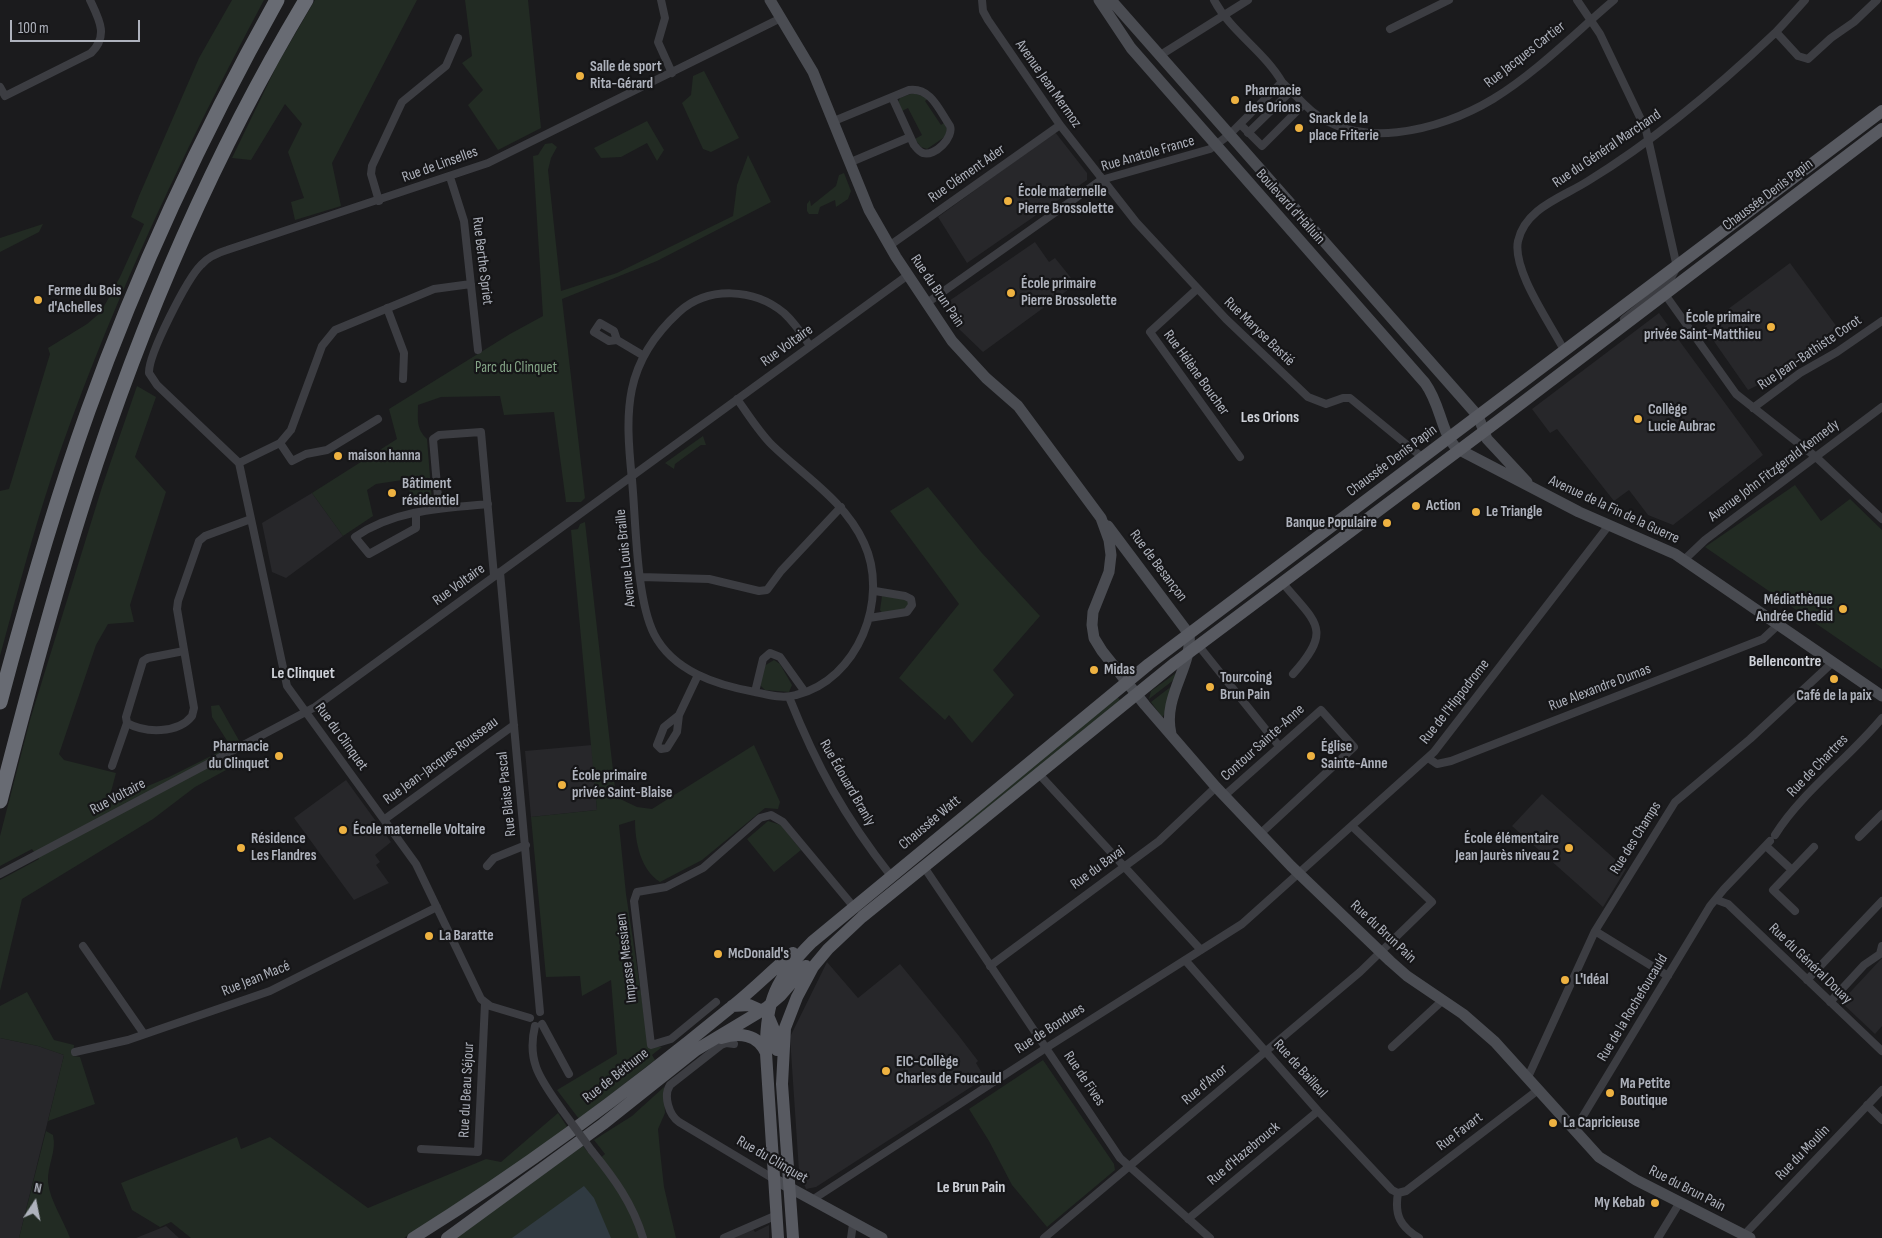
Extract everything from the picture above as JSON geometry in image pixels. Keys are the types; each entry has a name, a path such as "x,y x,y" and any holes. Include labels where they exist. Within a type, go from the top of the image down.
{"highway":[{"path":"0,702 57,504 117,334 156,239 196,155 277,0"},
{"path":"0,801 65,561 95,466 126,378 198,206 255,92 306,0"}],"main road":[{"name":"Rue du Brun Pain","path":"770,0 813,72 869,210 889,246 946,333 966,357 1026,416 1101,518 1110,547 1109,572 1093,612 1092,632 1102,650 1127,682 1224,796 1299,874 1407,976 1443,1000 1484,1032 1528,1077 1574,1131 1604,1160 1636,1180 1747,1236"},
{"name":"Boulevard d'Halluin","path":"1099,0 1131,48 1426,383 1436,398 1448,439"},
{"name":"Boulevard d'Halluin","path":"1112,0 1159,56 1478,416"},
{"name":"Chaussée Denis Papin","path":"1127,682 1882,111"},
{"name":"Chaussée Denis Papin","path":"1137,694 1177,668 1186,654 1483,432 1882,129"},
{"name":"Avenue de la Fin de la Guerre","path":"1478,416 1483,432 1531,487"},
{"name":"Avenue de la Fin de la Guerre","path":"1448,439 1459,450 1531,487 1609,525 1660,546 1684,560 1882,696"},
{"name":"Rue de Besançon","path":"1101,518 1189,634"},
{"path":"1109,572 1122,560 1134,561"},
{"path":"1186,654 1189,634"},
{"path":"1166,652 1177,668 1169,712 1171,734"},
{"name":"Chaussée Watt","path":"778,1238 766,1053 768,1009 784,972 829,926 1127,682"},
{"name":"Chaussée Watt","path":"768,1009 823,945 862,917 1137,694"},
{"name":"Chaussée Watt","path":"782,1084 784,1035 801,988 820,957 862,917"},
{"name":"Rue de Béthune","path":"413,1238 467,1204 586,1120 732,1006 795,951 829,926"},
{"path":"732,1006 750,1004 768,1009"},
{"name":"Chaussée Watt","path":"768,1009 776,1038 782,1084 794,1238"},
{"name":"Rue de Béthune","path":"447,1238 595,1130 696,1050 768,1009"},
{"name":"Rue de Béthune","path":"696,1050 728,1036 742,1035 755,1039 766,1053"},
{"name":"Rue du Clinquet","path":"774,1179 853,1224 882,1238"}],"street":[{"path":"0,87 4,96 91,53 100,41 102,24 90,0"},
{"path":"660,0 665,13 658,42 672,73"},
{"name":"Avenue Jean Mermoz","path":"982,0 984,15 1060,125 1101,180"},
{"name":"Rue Jacques Cartier","path":"1214,0 1222,15 1304,104 1325,120 1359,133 1394,132 1444,120 1481,105 1507,89 1614,0"},
{"path":"1159,56 1248,0"},
{"path":"1390,29 1449,0"},
{"path":"1577,0 1607,48 1649,140 1677,266"},
{"name":"Rue du Général Marchand","path":"1564,350 1520,267 1518,249 1520,234 1533,213 1593,178 1649,140 1730,74 1776,32 1805,0"},
{"path":"1776,32 1798,56 1808,59 1831,38 1854,22 1877,0"},
{"name":"Rue de Linselles","path":"239,463 152,381 149,373 149,364 193,275 208,258 227,250 450,177 500,158 781,18"},
{"path":"379,201 371,174 372,166 399,106 409,95 446,66 458,38"},
{"name":"Rue Anatole France","path":"927,304 1101,180 1197,155 1216,145 1229,135 1282,82"},
{"path":"834,121 892,97 914,89 927,93 952,131 949,139 932,152 927,153 919,150 910,137 892,97"},
{"path":"1248,133 1291,91"},
{"path":"1240,124 1262,146 1304,104"},
{"name":"Rue Clément Ader","path":"889,246 1060,125"},
{"path":"850,162 910,137"},
{"name":"Rue Berthe Spriet","path":"450,177 464,221 478,350"},
{"name":"Rue Maryse Bastié","path":"1101,180 1196,289 1308,397 1326,404 1343,398 1350,398 1422,458"},
{"name":"Chaussée Denis Papin","path":"1668,290 1682,269 1718,241 1735,222"},
{"name":"Chaussée Denis Papin","path":"1612,333 1626,316 1668,283 1677,266"},
{"name":"Rue Voltaire","path":"1,873 305,713 908,274"},
{"path":"239,463 280,443 294,426 327,338 339,327 434,290 471,284"},
{"name":"Rue Hélène Boucher","path":"1196,289 1150,332 1240,457"},
{"path":"1668,290 1673,307 1732,390 1816,456 1882,519"},
{"path":"1668,290 1673,307"},
{"name":"Avenue Louis Braille","path":"737,400 771,444 841,507 852,521 866,548 872,568 874,591 869,618 857,645 845,663 827,679 805,692 789,696 755,692 715,682 698,675 670,656 657,639 647,617 641,577 631,476 627,408 633,380 644,356 655,339 680,311 700,298 719,294 746,296 771,304 794,323 810,346"},
{"path":"388,308 404,353 403,379"},
{"name":"Rue Jean-Bathiste Corot","path":"1753,408 1800,373 1837,352 1882,321"},
{"path":"617,340 644,356"},
{"name":"Avenue John Fitzgerald Kennedy","path":"1684,560 1705,540 1882,407"},
{"path":"280,443 292,461 306,454 327,450 378,419"},
{"name":"Rue Blaise Pascal","path":"439,509 432,442 434,438 438,435 481,432 514,725 540,1012"},
{"name":"Rue du Clinquet","path":"239,463 285,681 305,713 385,819 416,864 485,1003"},
{"path":"416,513 416,528 369,554 355,537 381,521 416,513 439,509 488,504"},
{"path":"641,577 718,581 763,591 770,588 781,571 841,507"},
{"path":"127,723 143,729 160,730 177,726 191,718 194,708 177,604 197,545 205,536 251,518"},
{"name":"Rue de l'Hippodrome","path":"1299,874 1428,758 1609,525"},
{"path":"1282,582 1315,623 1318,631 1316,640 1304,662 1293,674"},
{"path":"869,618 906,612 912,605 911,600 905,596 874,591"},
{"name":"Rue Alexandre Dumas","path":"1428,758 1436,764 1451,761 1763,639 1778,625"},
{"path":"1198,645 1279,746"},
{"path":"112,766 127,723 126,717 143,661 148,658 184,652"},
{"path":"755,692 763,659 770,653 780,656 805,692"},
{"name":"Rue des Champs","path":"1528,1077 1595,931 1675,802 1750,739 1833,662"},
{"path":"678,715 698,675"},
{"name":"Rue Édouard Branly","path":"789,696 813,754 832,791 850,821 891,876"},
{"name":"Contour Sainte-Anne","path":"1224,796 1321,710 1354,747 1260,834"},
{"name":"Rue de Chartres","path":"1716,900 1724,889 1770,841 1791,813 1839,766 1882,718"},
{"name":"Rue Jean-Jacques Rousseau","path":"385,819 514,725"},
{"path":"1038,773 1201,950"},
{"name":"Rue du Bavai","path":"990,966 1159,841 1216,787"},
{"path":"1859,837 1882,814"},
{"name":"Impasse Messiaen","path":"716,1002 671,1039 651,1045 634,901 637,892 666,887 704,868 760,818 771,815 783,822 853,906"},
{"name":"Rue d'Anor","path":"1044,1238 1382,953 1432,902 1353,827"},
{"path":"1770,841 1792,870"},
{"path":"487,866 494,858 526,845"},
{"path":"1795,911 1772,890 1814,847"},
{"name":"Rue de Fives","path":"924,867 1117,1153 1129,1167 1210,1238"},
{"name":"Rue de Bondues","path":"812,1200 1046,1048 1238,928 1299,874"},
{"name":"Rue de la Rochefoucauld","path":"1574,1131 1710,906 1716,900"},
{"name":"Rue du Général Douay","path":"1716,900 1728,904 1882,1052"},
{"path":"1807,980 1882,901"},
{"name":"Rue Jean Macé","path":"75,1052 144,1034 270,991 438,907"},
{"path":"1595,931 1668,976"},
{"path":"84,946 144,1034"},
{"path":"1830,1002 1864,965 1880,954 1882,946"},
{"name":"Rue de Bailleul","path":"1185,960 1318,1111 1392,1190 1398,1193"},
{"path":"1392,1047 1443,1000"},
{"path":"485,1003 530,1018"},
{"name":"Rue du Beau Séjour","path":"422,1149 478,1152 485,1003"},
{"path":"569,1074 538,1025 531,1024 530,1018 534,1012 540,1012 544,1018 538,1025 532,1043 536,1068 562,1110 626,1197 643,1238"},
{"name":"Rue du Clinquet","path":"734,1044 721,1045 670,1085 667,1091 670,1111 676,1121 774,1179"},
{"name":"Rue Favart","path":"1398,1193 1406,1191 1538,1090"},
{"name":"Rue du Moulin","path":"1747,1236 1882,1090"},
{"path":"1868,1105 1882,1120"},
{"name":"Rue d'Hazebrouck","path":"1188,1219 1318,1111"},
{"path":"1398,1193 1396,1208 1398,1219 1404,1228 1419,1238"},
{"path":"1658,1238 1680,1202"},
{"path":"724,1238 777,1215"},
{"path":"851,1238 853,1224"}],"shaded area":[{"name":"École maternelle Pierre Brossolette","path":"1055,132 1087,173 1087,180 967,263 938,217"},
{"name":"École primaire Pierre Brossolette","path":"1035,242 1049,262 1055,258 1076,284 983,352 959,329 947,310 946,305 949,301"},
{"name":"École primaire privée Saint-Matthieu","path":"1790,263 1837,327 1770,379 1748,390 1704,327"},
{"name":"Collège Lucie Aubrac","path":"1659,313 1763,455 1673,525 1648,515 1629,490 1614,501 1557,429 1550,433 1532,409"},
{"path":"312,493 343,536 286,578 272,572 262,523"},
{"name":"École primaire privée Saint-Blaise","path":"592,745 597,810 531,817 525,751"},
{"name":"École maternelle Voltaire","path":"346,780 391,842 375,855 380,862 376,865 389,883 354,900 294,818"},
{"name":"École élémentaire Jean Jaurès niveau 2","path":"1542,794 1626,869 1603,907 1512,826"},
{"path":"1882,958 1882,1026 1875,1034 1841,1002"},
{"name":"EIC-Collège Charles de Foucauld","path":"827,962 858,998 900,964 978,1061 976,1063 985,1078 816,1187 806,1189 799,1171 790,1037"},
{"path":"0,1038 38,1046 64,1055 19,1238 0,1238"},
{"path":"584,1186 594,1198 611,1238 512,1238"},
{"path":"769,1225 769,1238 729,1238 752,1228 755,1232"},
{"path":"166,1226 179,1238 136,1238"}],"green space":[{"path":"232,0 264,0 235,54 155,219 83,389 53,472 0,656 0,491 9,489 50,354 48,348 87,324 101,312 120,277 144,224 131,217 139,196 199,58"},
{"path":"315,0 417,0 332,163 341,206 295,220 291,202 304,198 288,152 302,124 285,104 251,160 232,158 277,65"},
{"path":"465,0 528,0 541,128 498,150 468,105 483,90 462,63 472,56"},
{"path":"704,71 739,138 711,152 703,149 682,103 691,95 693,76"},
{"path":"913,93 928,99 925,101 941,125 944,123 947,129 946,136 927,149 921,147 915,139 922,135 908,108 902,111 898,102 900,98"},
{"path":"647,121 664,150 657,161 647,143 621,157 601,158 594,148"},
{"name":"Parc du Clinquet","path":"552,143 557,147 551,158 548,170 561,291 617,273 733,216 737,185 748,155 771,202 657,261 562,299 585,498 581,502 566,502 554,412 504,415 500,396 441,397 418,405 419,428 427,439 432,502 410,506 409,479 376,484 367,490 373,516 343,536 312,493 397,439 389,409 510,334 543,316 533,156 538,155 545,144"},
{"path":"844,173 851,191 848,199 836,207 835,200 820,207 818,214 809,214 807,204 810,200 811,206 836,186 839,175"},
{"path":"43,224 39,232 0,252 0,238"},
{"path":"137,386 156,397 135,457 166,492 130,605 134,622 108,624 96,645 59,754 64,760 116,773 108,803 169,777 227,748 237,764 195,787 153,819 22,899 0,991 0,880 39,859 32,849 0,866 0,836 30,720 102,487"},
{"path":"703,436 706,445 701,445 675,464 674,469 665,463"},
{"path":"1795,485 1821,521 1850,499 1882,530 1882,669 1705,547"},
{"path":"928,487 981,552 1040,616 993,670 1014,695 972,743 949,715 945,720 899,678 959,604 890,511"},
{"path":"585,522 616,797 637,807 652,809 754,745 780,802 778,809 765,808 702,860 660,882 653,877 640,855 636,838 635,820 619,825 626,894 649,1046 662,1047 652,1055 655,1060 579,1119 557,1090 617,1054 611,980 582,996 580,976 546,977 531,817 597,810 571,530 578,529 580,524"},
{"path":"882,596 907,599 909,604 906,609 882,613 880,610"},
{"path":"774,660 780,664 792,685 789,692 765,690 760,685 764,666"},
{"path":"1176,673 1175,679 1149,699 1151,691"},
{"path":"1173,685 1164,715 1162,717 1151,702"},
{"path":"1116,695 1120,700 994,804 947,838"},
{"path":"219,705 241,744 233,750 212,717 211,706"},
{"path":"768,821 781,825 801,850 774,872 747,839"},
{"path":"27,992 54,1040 74,1045 73,1056 80,1057 95,1104 48,1121 64,1055 38,1046 0,1038 0,1006"},
{"path":"1043,1060 1114,1164 1115,1170 1047,1227 1012,1185 989,1141 969,1109"},
{"path":"664,1087 665,1113 658,1129 664,1187 676,1238 455,1238 583,1146 596,1162 605,1154 594,1140 632,1116"},
{"path":"558,1113 568,1128 404,1238 191,1238 171,1222 160,1227 132,1210 121,1183 237,1137 241,1149 270,1137 368,1208 486,1159 501,1162"},
{"path":"46,1131 53,1135 54,1141 48,1176 49,1189 70,1238 19,1238"}],"place":[{"name":"Salle de sport Rita-Gérard","path":"580,76"},
{"name":"Pharmacie des Orions","path":"1235,100"},
{"name":"Snack de la place Friterie","path":"1299,128"},
{"name":"École maternelle Pierre Brossolette","path":"1008,201"},
{"name":"École primaire Pierre Brossolette","path":"1011,293"},
{"name":"Ferme du Bois d'Achelles","path":"38,300"},
{"name":"École primaire privée Saint-Matthieu","path":"1771,327"},
{"name":"Collège Lucie Aubrac","path":"1638,419"},
{"name":"maison hanna","path":"338,456"},
{"name":"Bâtiment résidentiel","path":"392,493"},
{"name":"Action","path":"1416,506"},
{"name":"Le Triangle","path":"1476,512"},
{"name":"Banque Populaire","path":"1387,523"},
{"name":"Médiathèque Andrée Chedid","path":"1843,609"},
{"name":"Midas","path":"1094,670"},
{"name":"Café de la paix","path":"1834,679"},
{"name":"Tourcoing Brun Pain","path":"1210,687"},
{"name":"Pharmacie du Clinquet","path":"279,756"},
{"name":"Église Sainte-Anne","path":"1311,756"},
{"name":"École primaire privée Saint-Blaise","path":"562,785"},
{"name":"École maternelle Voltaire","path":"343,830"},
{"name":"Résidence Les Flandres","path":"241,848"},
{"name":"École élémentaire Jean Jaurès niveau 2","path":"1569,848"},
{"name":"La Baratte","path":"429,936"},
{"name":"McDonald's","path":"718,954"},
{"name":"L'Idéal","path":"1565,980"},
{"name":"EIC-Collège Charles de Foucauld","path":"886,1071"},
{"name":"Ma Petite Boutique","path":"1610,1093"},
{"name":"La Capricieuse","path":"1553,1123"},
{"name":"My Kebab","path":"1655,1203"}],"district":[{"name":"Les Orions","path":"1270,418"},
{"name":"Bellencontre","path":"1785,662"},
{"name":"Le Clinquet","path":"303,674"},
{"name":"Le Brun Pain","path":"971,1188"}]}
